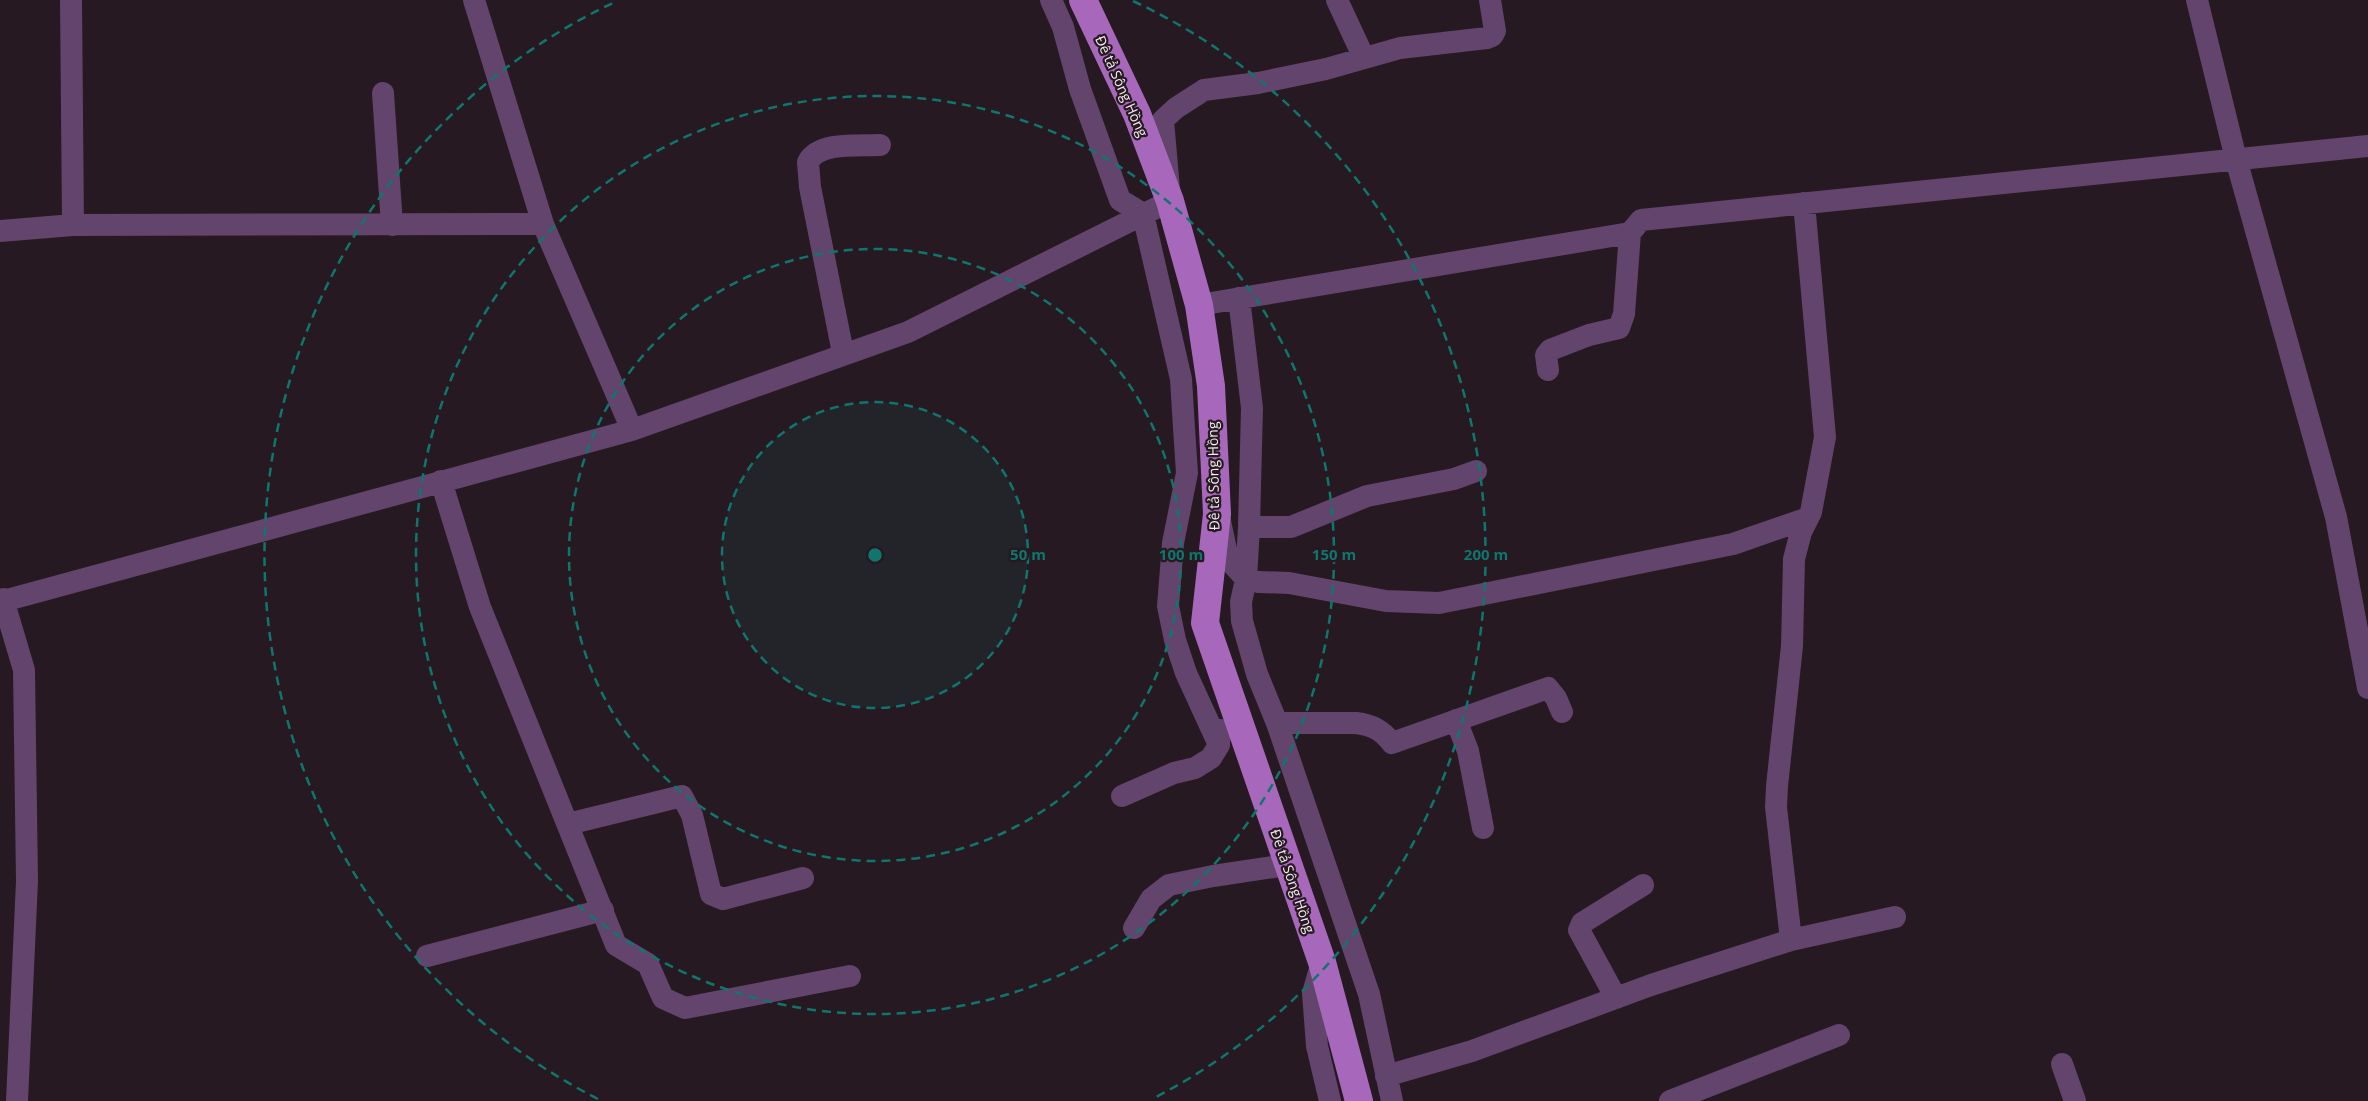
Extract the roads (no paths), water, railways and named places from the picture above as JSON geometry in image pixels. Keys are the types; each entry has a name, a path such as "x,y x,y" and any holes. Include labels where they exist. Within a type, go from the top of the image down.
{"main road":[{"name":"Đê tả Sông Hồng","path":"1083,0 1137,114 1170,201 1199,305 1211,386 1217,514 1205,623 1322,962 1359,1101"}],"street":[{"path":"71,0 72,226"},
{"path":"474,0 543,224 632,430"},
{"path":"1051,0 1063,27 1080,89 1120,200 1143,214 1181,379 1187,473 1173,543 1168,606 1175,640 1186,673 1219,745"},
{"path":"1338,0 1364,58"},
{"path":"12,1088 27,881 24,670 1,601 632,430 843,353 908,332 1170,201 1163,120 1176,108 1204,90 1258,83 1326,69 1400,48 1492,36 1494,31 1490,0"},
{"path":"2197,0 2236,159 2336,517 2368,688"},
{"path":"383,93 392,225"},
{"path":"843,353 810,187 808,162 816,152 836,148 880,145"},
{"path":"1199,305 1630,232 1641,220 2368,146"},
{"path":"1791,940 1776,807 1792,646 1794,559 1801,532 1808,518 1825,437 1804,204"},
{"path":"0,231 72,226 543,224"},
{"path":"1548,370 1546,355 1550,350 1589,335 1619,328 1624,314 1630,232"},
{"path":"1239,298 1252,408 1249,527 1246,579 1241,602 1242,621 1258,674 1277,723 1369,994 1392,1101"},
{"path":"1187,473 1213,422"},
{"path":"1249,527 1291,527 1367,496 1454,479 1476,471"},
{"path":"441,481 480,607 616,945 648,964 663,998 684,1008 850,976"},
{"path":"1217,514 1222,524 1228,559 1246,579 1260,582 1289,583 1386,601 1439,603 1732,544 1808,518"},
{"path":"1122,796 1174,774 1195,768 1211,758 1219,745 1225,682"},
{"path":"1277,723 1337,722 1369,725 1383,732 1392,743 1548,688 1556,698 1562,712"},
{"path":"1456,720 1468,752 1483,828"},
{"path":"568,824 682,796 692,815 711,894 723,900 803,878"},
{"path":"1134,928 1151,899 1169,885 1213,876 1288,866"},
{"path":"1616,998 1579,930 1582,923 1643,885"},
{"path":"427,956 602,910"},
{"path":"1386,1076 1472,1051 1616,998 1791,940 1895,917"},
{"path":"1322,962 1313,993 1317,1046 1330,1101"},
{"path":"1670,1101 1839,1035"},
{"path":"2062,1064 2075,1101"}]}
